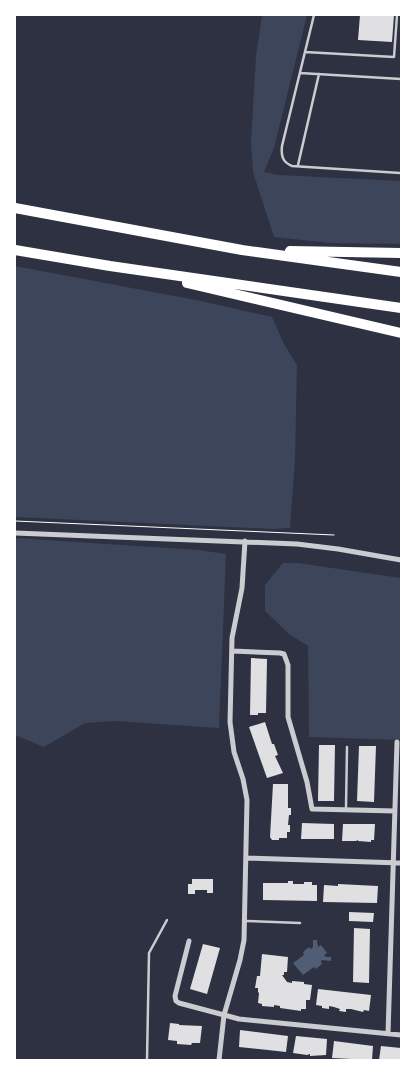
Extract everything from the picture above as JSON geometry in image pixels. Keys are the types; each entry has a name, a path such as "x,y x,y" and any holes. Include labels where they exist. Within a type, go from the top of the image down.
{"highway":[{"path":"15,208 242,250 401,272"},
{"path":"15,250 110,266 401,308"},
{"path":"242,250 401,252"},
{"path":"110,266 401,333"}],"street":[{"path":"15,532 297,544 348,550 401,560"},
{"path":"219,1060 224,1015 242,955 244,921 247,800 231,739 232,638 242,588 245,542"},
{"path":"232,651 284,654 288,666 288,717 307,782 310,807 312,809 395,811"},
{"path":"388,1034 397,742"},
{"path":"246,858 401,863"},
{"path":"189,941 177,989 176,1001 239,1019 401,1035"}],"lane":[{"path":"314,15 281,150 284,161 287,164 298,166 400,173"},
{"path":"305,52 394,57 397,15"},
{"path":"300,73 401,79"},
{"path":"298,166 319,74"},
{"path":"346,810 348,747"},
{"path":"147,1060 149,953 167,920"},
{"path":"244,921 300,923"}],"path":[{"path":"15,521 334,535"}],"shaded area":[{"path":"262,15 307,15 274,148 264,172 279,175 401,181 401,244 331,243 274,237 253,172 251,142 256,56"},
{"path":"15,266 201,301 272,317 284,344 297,365 295,459 290,528 273,529 15,517"},
{"path":"15,538 199,550 226,554 219,728 115,721 85,723 44,747 15,735"},
{"path":"283,563 298,563 401,578 401,740 309,737 308,646 289,634 265,611 265,585"},
{"path":"313,940 317,940 318,947 321,945 327,953 324,955 331,957 331,961 322,960 322,964 316,969 314,967 303,975 293,963 304,955 303,952 309,947 311,949 313,947"}],"building":[{"path":"360,15 394,15 392,42 358,40"},
{"path":"251,658 267,659 266,713 258,713 258,715 250,715"},
{"path":"265,722 272,744 274,744 278,755 275,756 283,773 267,778 249,727"},
{"path":"319,745 335,745 334,801 318,801"},
{"path":"359,746 376,746 374,802 357,801"},
{"path":"273,784 288,784 288,808 291,808 288,825 290,825 290,832 287,832 287,838 279,838 279,840 272,840 270,837"},
{"path":"302,823 334,824 334,839 301,839"},
{"path":"343,824 375,824 374,840 371,840 371,842 358,840 342,841"},
{"path":"192,879 213,879 213,893 207,893 207,890 195,890 195,894 188,894 188,884 192,884"},
{"path":"288,881 293,881 293,884 312,882 312,885 317,885 317,901 263,900 263,883 288,883"},
{"path":"338,884 378,886 377,903 323,902 324,885 338,886"},
{"path":"349,912 374,913 373,922 349,921"},
{"path":"354,928 370,929 369,983 353,982"},
{"path":"203,944 220,948 207,994 190,989"},
{"path":"262,954 288,957 287,972 284,972 284,975 282,975 287,982 304,982 304,984 312,985 310,1000 306,1000 306,1009 301,1009 301,1011 280,1008 280,1006 274,1005 274,1007 262,1006 262,1004 258,1003 258,988 255,988 257,976 260,976"},
{"path":"318,989 371,995 369,1011 364,1010 363,1012 346,1009 346,1012 329,1006 329,1009 322,1008 322,1006 316,1005"},
{"path":"170,1023 202,1026 200,1043 192,1043 191,1045 177,1044 177,1041 168,1040"},
{"path":"240,1030 288,1036 286,1052 239,1047"},
{"path":"296,1036 327,1039 326,1055 310,1056 310,1054 293,1053"},
{"path":"334,1041 373,1046 372,1060 332,1058"},
{"path":"381,1046 401,1048 401,1060 379,1060"}]}
